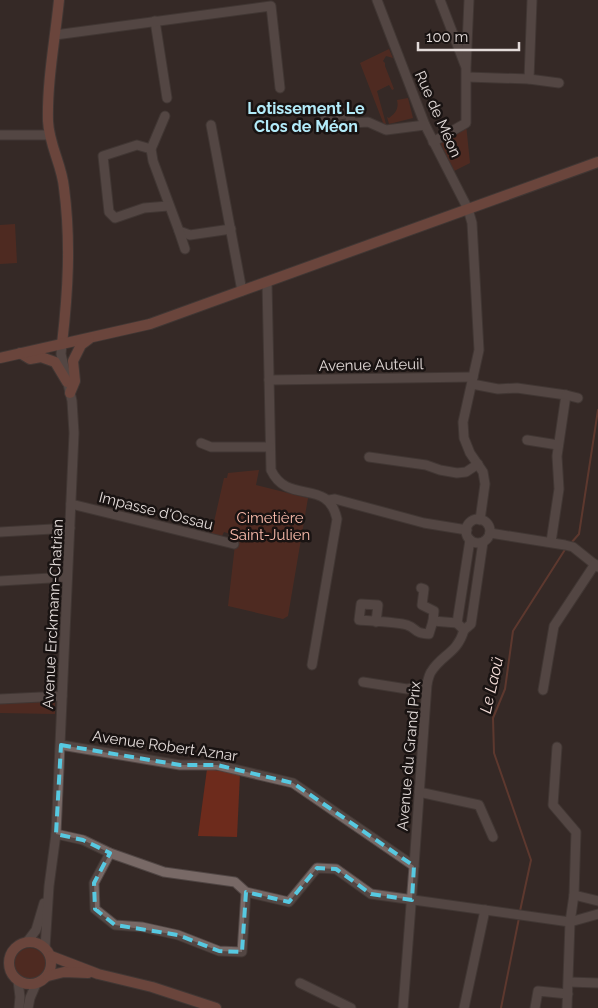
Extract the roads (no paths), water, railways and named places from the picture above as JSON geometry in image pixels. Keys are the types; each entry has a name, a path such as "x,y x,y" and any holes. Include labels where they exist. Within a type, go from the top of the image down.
{"main road":[{"path":"59,0 50,83 48,123 64,186 67,218 69,276 62,344"},
{"path":"0,358 150,324 598,162"},
{"path":"70,393 75,381 73,361 80,345 90,338"},
{"path":"20,353 30,359 41,357 56,362 67,382"},
{"path":"98,974 48,952 40,944 27,942 18,946 12,953 9,966 18,981 30,985 36,984 48,976 64,972 98,974 152,987 216,1008"},
{"path":"48,952 52,963 48,976"},
{"path":"0,955 12,953"},
{"path":"0,970 11,972"}],"street":[{"name":"Rue de Méon","path":"377,0 425,126 468,209 472,223 479,350 464,422 464,438 470,453 482,472 485,484 480,520"},
{"path":"440,0 467,72"},
{"path":"433,142 466,123 469,0"},
{"path":"530,79 532,0"},
{"path":"55,35 271,6 280,88"},
{"path":"155,21 167,98"},
{"path":"467,72 558,83"},
{"path":"165,116 151,149 168,206 185,249"},
{"path":"352,122 368,122 386,130 425,126"},
{"path":"211,126 242,291"},
{"path":"0,135 50,135"},
{"path":"151,149 137,144 104,156 109,212 116,218 144,208 168,206"},
{"path":"179,231 190,235 231,229"},
{"path":"267,282 271,470 276,480 285,487 321,496 329,500 424,523 467,530"},
{"name":"Avenue Erckmann-Chatrian","path":"48,952 49,886 56,834 61,745 74,433 70,393 61,354 62,344"},
{"name":"Avenue Auteuil","path":"269,380 473,380 498,388 517,388 578,398"},
{"path":"551,542 559,489 558,445 566,395"},
{"path":"527,440 558,445"},
{"path":"201,443 211,447 270,447"},
{"path":"369,457 426,465 457,473 466,472 478,464"},
{"path":"312,666 337,519 335,509 329,500"},
{"name":"Impasse d'Ossau","path":"71,504 234,544"},
{"path":"467,530 473,521 480,520 486,523 490,533"},
{"path":"0,532 70,528"},
{"path":"433,620 461,626 470,540 467,530"},
{"path":"490,533 569,546 596,566 554,626 543,690"},
{"path":"470,540 476,543 483,542 490,533"},
{"name":"Avenue du Grand Prix","path":"414,866 427,684 432,672 454,650 461,639 461,626 472,624 483,542"},
{"path":"0,581 67,578"},
{"path":"376,622 408,626 418,634 429,634 434,611 422,605 424,589 421,588"},
{"path":"363,682 407,689 427,684"},
{"path":"0,698 62,696"},
{"name":"Avenue Robert Aznar","path":"61,745 180,765 217,765 293,783 414,866"},
{"path":"557,747 553,805 576,832 567,1008"},
{"path":"419,792 479,805 493,837"},
{"path":"56,834 83,840 110,853 164,872 235,882 246,892 289,902 317,868 336,869 371,894 570,922 598,914"},
{"path":"110,853 94,884 95,908 115,925 142,927 178,935 219,951 242,952 246,892"},
{"path":"403,1008 414,866"},
{"name":"Avenue Erckmann-Chatrian","path":"27,942 36,930 49,886"},
{"path":"574,895 598,901"},
{"path":"464,1008 485,910"},
{"path":"18,981 19,1008"},
{"path":"569,982 598,982"},
{"path":"300,983 351,1008"},
{"path":"28,1008 36,984"},
{"path":"535,1008 538,991 568,994"}],"waterway":[{"name":"Le Laoü","path":"571,543 579,534 598,410"},
{"name":"Le Laoü","path":"520,911 531,860 494,753 493,718 505,689 513,631 566,548"},
{"name":"Le Laoü","path":"501,1008 519,918"}],"district":[{"name":"Lotissement Le Clos de Méon","path":"306,117"}],"park label":[{"name":"Cimetière Saint-Julien","path":"270,526"}]}
